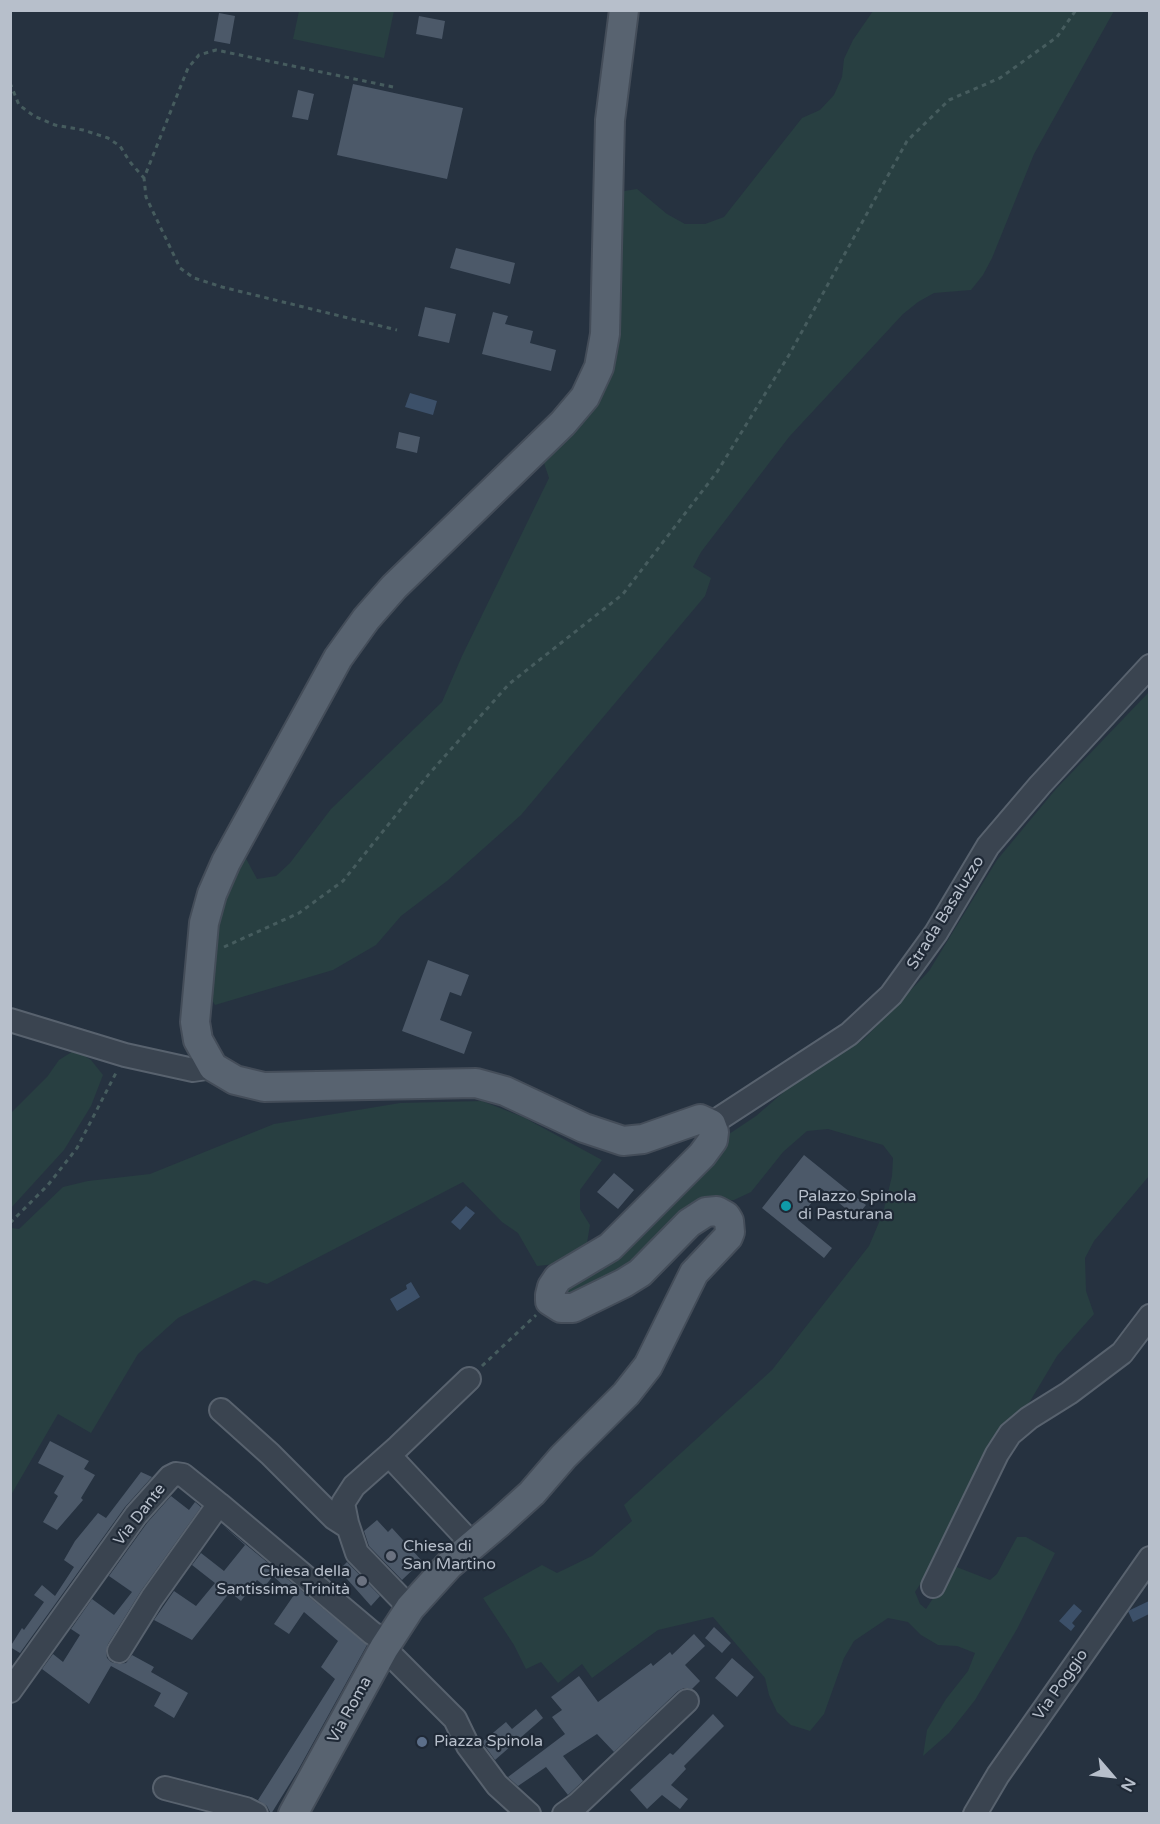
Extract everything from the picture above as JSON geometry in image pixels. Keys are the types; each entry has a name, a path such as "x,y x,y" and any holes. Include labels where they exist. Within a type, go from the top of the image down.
{"main road":[{"path":"550,1301 552,1287 558,1278 610,1247 709,1148 714,1132 711,1124 700,1119 643,1139 623,1141 584,1128 505,1091 476,1083 264,1087 235,1080 213,1067 198,1040 195,1022 204,923 212,894 226,862 339,658 366,619 394,587 563,423 585,397 599,367 605,334 610,120 624,10"},
{"name":"Via Roma","path":"293,1814 385,1645 410,1608 449,1564 532,1493 626,1394 648,1366 694,1273 728,1237 729,1221 726,1216 717,1211 706,1212 689,1223 640,1273 624,1283 573,1308 561,1308 550,1301"}],"street":[{"name":"Strada Basaluzzo","path":"711,1124 849,1034 891,995 936,933 988,846 1040,785 1149,666"},
{"path":"10,1020 125,1055 193,1070 213,1067"},
{"path":"933,1586 997,1454 1010,1434 1029,1418 1069,1393 1122,1353 1149,1316"},
{"path":"410,1608 357,1553 343,1503 345,1496 354,1486 469,1379"},
{"path":"221,1410 270,1454 334,1518 348,1527"},
{"path":"389,1455 473,1545"},
{"name":"Via Dante","path":"10,1690 136,1515 170,1477 176,1474 183,1475 385,1645 455,1719 468,1746 497,1785 529,1814"},
{"path":"119,1651 152,1598 219,1504"},
{"name":"Via Poggio","path":"975,1814 998,1775 1149,1558"},
{"path":"564,1814 578,1804 687,1701"},
{"path":"165,1788 246,1809 256,1814"}],"path":[{"path":"201,957 299,913 343,881 429,774 509,684 623,594 717,472 789,355 907,141 949,100 999,78 1057,37 1076,10"},
{"path":"393,87 216,50 199,55 188,68 144,178 146,197 180,268 194,278 397,330"},
{"path":"10,83 19,105 34,116 55,125 83,130 108,138 120,146 144,178"},
{"path":"10,1223 48,1185 77,1148 125,1055"},
{"path":"469,1379 550,1301"}],"green space":[{"path":"299,11 394,11 384,58 293,39"},
{"path":"873,11 1114,11 1034,154 983,275 971,290 934,293 903,314 789,437 701,552 693,567 711,578 705,596 521,815 447,881 401,916 376,945 333,970 215,1005 208,993 217,919 243,853 257,879 276,876 290,863 331,809 442,702 549,478 543,460 577,420 618,192 637,189 667,214 685,224 705,224 724,217 802,118 820,110 834,95 842,77 844,59 853,40"},
{"path":"1149,692 1149,1176 1094,1241 1085,1258 1086,1291 1094,1314 1057,1356 1029,1403 988,1444 936,1560 915,1592 920,1604 926,1609 954,1566 990,1580 997,1574 1017,1537 1026,1537 1055,1553 1017,1629 975,1700 949,1733 923,1756 927,1730 946,1699 968,1671 975,1653 957,1646 938,1645 921,1635 908,1622 888,1618 854,1641 844,1658 824,1714 810,1731 791,1725 777,1712 769,1695 765,1678 713,1617 658,1630 592,1678 582,1664 558,1683 541,1662 526,1669 514,1645 483,1598 542,1565 557,1573 592,1556 632,1521 624,1505 772,1370 869,1246 883,1213 892,1176 893,1158 883,1145 828,1129 807,1131 783,1152 751,1192 734,1200 708,1202 635,1262 575,1299 562,1292 651,1221 727,1144 729,1134 756,1116 786,1090 864,1039 929,971 997,860 1056,789"},
{"path":"75,1050 91,1060 103,1075 91,1106 64,1150 11,1208 10,1114 47,1077 59,1060"},
{"path":"482,1101 523,1117 602,1160 580,1190 580,1209 590,1225 587,1243 556,1264 537,1266 518,1233 502,1222 463,1182 267,1284 254,1280 178,1318 138,1354 91,1433 58,1414 11,1495 11,1228 19,1229 63,1187 88,1181 150,1174 274,1124 400,1103"}],"water":[{"path":"410,393 437,401 433,415 405,407"},
{"path":"466,1206 475,1213 460,1230 451,1222"},
{"path":"411,1282 420,1297 397,1311 390,1299 407,1289 406,1285"},
{"path":"1149,1601 1149,1614 1133,1622 1128,1611"},
{"path":"1074,1604 1082,1611 1072,1623 1075,1626 1071,1631 1059,1621"}],"building":[{"path":"219,13 235,16 230,44 214,41"},
{"path":"419,16 445,21 442,39 416,34"},
{"path":"353,84 463,108 447,179 337,155"},
{"path":"298,90 314,94 308,120 292,117"},
{"path":"456,248 515,263 510,284 450,268"},
{"path":"425,307 456,314 449,343 418,336"},
{"path":"493,312 508,316 505,324 533,331 530,343 556,350 551,371 482,354"},
{"path":"399,432 420,437 417,453 396,448"},
{"path":"428,960 469,975 461,996 450,992 440,1020 472,1032 464,1054 402,1031"},
{"name":"Palazzo Spinola di Pasturana","path":"804,1155 866,1205 856,1217 822,1189 798,1220 832,1248 824,1258 762,1208"},
{"path":"614,1173 634,1190 618,1209 597,1192"},
{"path":"50,1441 89,1461 84,1469 95,1475 81,1498 83,1500 57,1530 43,1522 58,1496 54,1493 64,1476 38,1463"},
{"path":"141,1472 152,1477 125,1507 20,1653 10,1647 22,1628 24,1630 44,1602 34,1595 42,1585 55,1596 74,1567 64,1560 75,1541 98,1513 106,1518"},
{"path":"171,1496 189,1510 195,1502 201,1507 141,1591 106,1651 107,1658 118,1664 126,1663 132,1655 154,1667 151,1672 188,1693 174,1718 154,1706 161,1693 111,1666 89,1704 42,1669 53,1654 63,1662 80,1635 71,1629 92,1599 114,1615 132,1592 109,1576 147,1523"},
{"name":"Chiesa di San Martino","path":"377,1520 388,1532 392,1528 422,1561 402,1580 369,1546 364,1531"},
{"path":"221,1524 367,1645 297,1772 271,1814 267,1806 258,1800 335,1679 321,1667 338,1641 304,1612 289,1634 274,1624 294,1595 273,1576 265,1586 257,1580 241,1601 230,1592 192,1640 154,1620 174,1591 196,1606 215,1583 192,1565 201,1553 224,1571 245,1545"},
{"path":"347,1562 380,1596 371,1606 339,1570"},
{"path":"714,1627 731,1643 722,1653 705,1638"},
{"path":"694,1634 705,1646 685,1665 700,1681 692,1689 684,1688 678,1691 614,1752 597,1734 563,1756 583,1781 568,1795 546,1767 518,1786 508,1777 565,1734 552,1717 562,1710 551,1697 579,1676 598,1702 651,1663 653,1666 670,1652 672,1655"},
{"path":"732,1658 754,1677 737,1697 715,1678"},
{"path":"536,1709 543,1718 495,1760 482,1742 506,1722 512,1729"},
{"path":"713,1714 724,1726 684,1766 686,1769 671,1785 688,1799 680,1809 662,1795 647,1809 630,1790 670,1753 673,1755"}],"place":[{"name":"Palazzo Spinola di Pasturana","path":"786,1206"},
{"name":"Chiesa di San Martino","path":"391,1556"},
{"name":"Chiesa della Santissima Trinità","path":"362,1581"},
{"name":"Piazza Spinola","path":"422,1742"}]}
